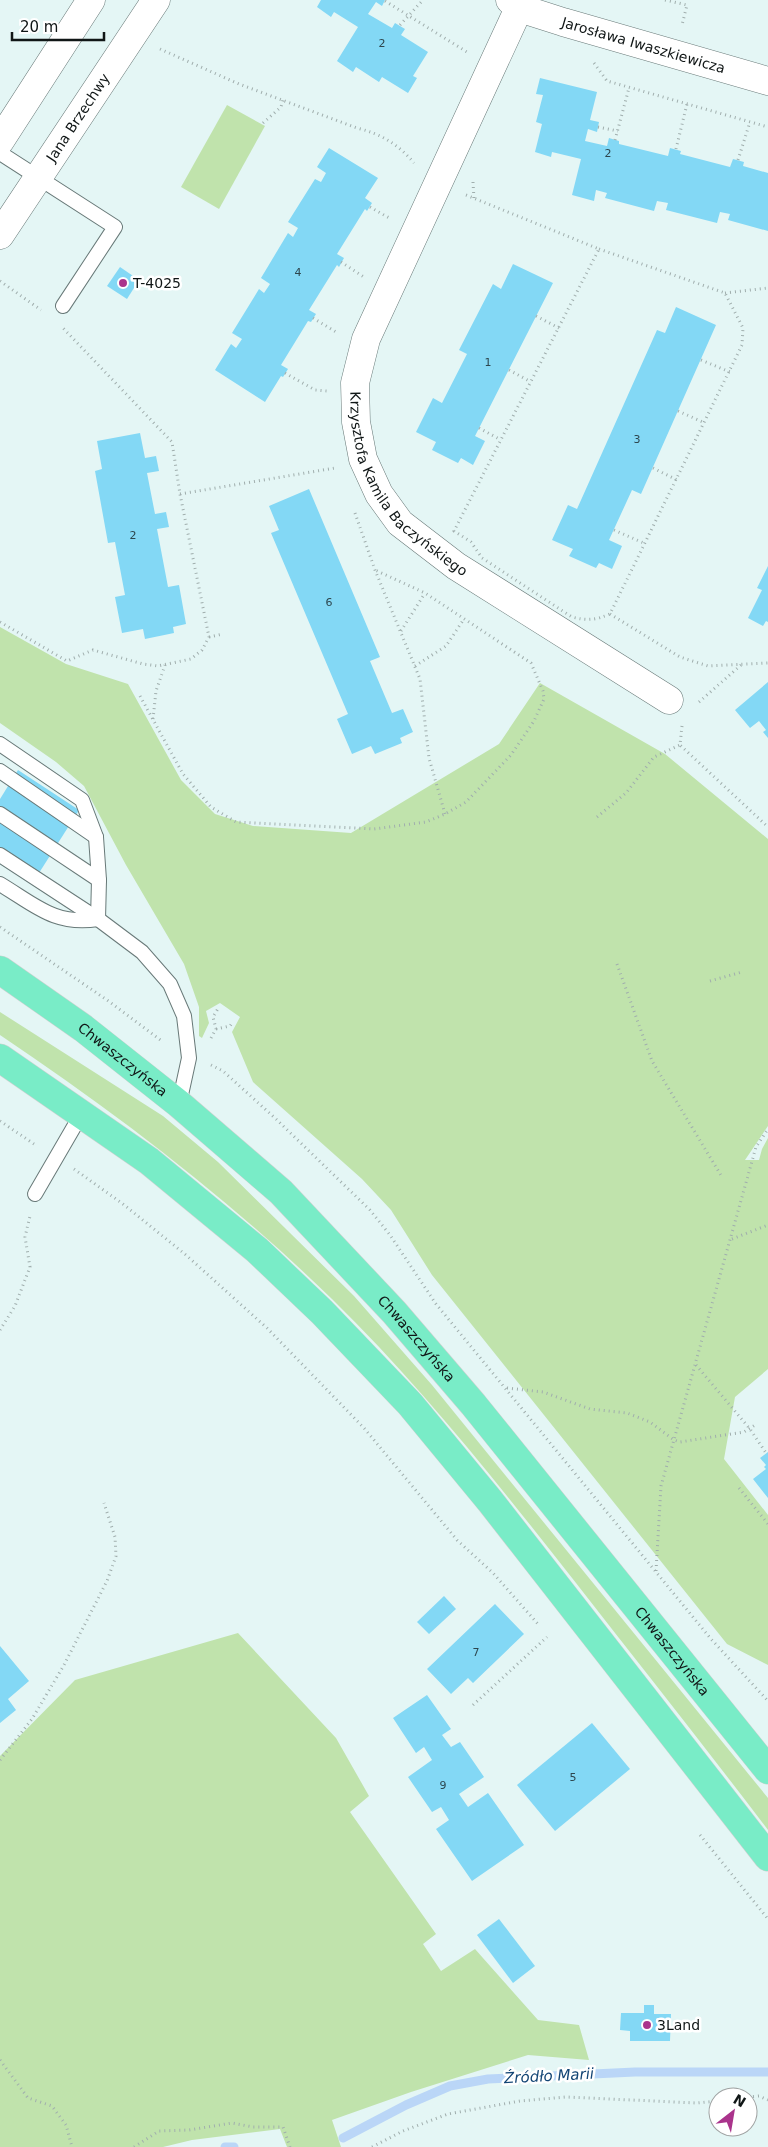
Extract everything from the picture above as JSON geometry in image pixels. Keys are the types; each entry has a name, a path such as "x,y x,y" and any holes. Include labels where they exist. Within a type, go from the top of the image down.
{"main road":[{"name":"Chwaszczyńska","path":"0,970 82,1028 179,1104 280,1192 394,1312 473,1404 768,1770"},
{"path":"0,1058 149,1160 257,1250 322,1312 410,1404 490,1501 764,1851"}],"street":[{"path":"0,141 91,0"},
{"name":"Jana Brzechwy","path":"0,235 156,0"},
{"name":"Jarosława Iwaszkiewicza","path":"515,3 768,81"},
{"name":"Krzysztofa Kamila Baczyńskiego","path":"515,3 366,339 355,383 356,422 363,459 379,494 400,522 456,566 678,709"}],"lane":[{"path":"0,153 115,227 63,306"},
{"path":"0,744 82,800 96,837 99,880 98,919"},
{"path":"0,771 96,837"},
{"path":"0,814 99,880"},
{"path":"0,855 98,919 142,952 170,984 184,1016 189,1058 179,1104"},
{"path":"0,884 57,918 79,922 98,919"},
{"path":"35,1194 82,1113"}],"path":[{"path":"400,26 407,15 423,0"},
{"path":"385,1 468,53"},
{"path":"165,51 238,84 357,128 373,132 391,141 420,169"},
{"path":"590,56 607,81 768,127"},
{"path":"615,140 629,88"},
{"path":"263,123 281,107 283,100"},
{"path":"676,149 687,104"},
{"path":"738,160 750,122"},
{"path":"598,127 618,131"},
{"path":"466,196 600,249 725,293 768,288"},
{"path":"370,207 394,221"},
{"path":"572,617 482,558 471,542 454,531 600,249"},
{"path":"341,262 364,277"},
{"path":"0,281 48,314"},
{"path":"725,293 743,328 742,345 610,614 680,657 708,666 768,663"},
{"path":"536,316 559,328"},
{"path":"313,318 341,335"},
{"path":"0,622 67,661 93,650 143,664 166,664 190,659 202,650 209,636 180,494 172,442 61,326"},
{"path":"701,360 730,372"},
{"path":"509,370 531,382"},
{"path":"285,373 316,390 327,391"},
{"path":"678,411 705,423"},
{"path":"479,428 501,440"},
{"path":"180,494 338,468"},
{"path":"652,468 677,480"},
{"path":"352,505 375,570 420,679 429,758 445,814"},
{"path":"614,530 646,544"},
{"path":"140,696 183,774 211,808 236,822 374,829 426,822 445,814 466,802 512,755 534,721 544,698 531,663 425,594 375,570"},
{"path":"400,632 425,594"},
{"path":"415,666 446,646 464,619"},
{"path":"209,636 223,634"},
{"path":"153,721 156,691 166,664"},
{"path":"696,706 741,664"},
{"path":"678,709 682,724 680,745"},
{"path":"597,817 626,793 654,757 680,745"},
{"path":"680,745 768,827"},
{"path":"617,964 652,1061 722,1178"},
{"path":"710,981 742,972"},
{"path":"219,1007 213,1017 216,1029 230,1026 233,1022"},
{"path":"0,1122 56,1158 137,1215 226,1290 267,1328 364,1428 457,1540 493,1573 538,1624"},
{"path":"656,1572 660,1486 696,1365 756,1147 768,1129"},
{"path":"0,1330 15,1306 30,1266 25,1237 35,1194"},
{"path":"731,1239 768,1225"},
{"path":"696,1365 750,1429 766,1453"},
{"path":"507,1388 544,1392 590,1409 627,1413 650,1422 674,1440 680,1442 744,1432 755,1425"},
{"path":"739,1488 768,1524"},
{"path":"0,1760 32,1719 64,1665 107,1581 116,1556 116,1537 104,1503"},
{"path":"473,1705 547,1637"},
{"path":"700,1835 768,1919"},
{"path":"0,2060 28,2098 52,2106 66,2125 72,2147"},
{"path":"372,2147 403,2131 448,2114 520,2101 566,2097 697,2103 708,2101"},
{"path":"134,2147 159,2130 189,2130 232,2123 253,2127 283,2127 290,2147"}],"green space":[{"path":"227,105 265,126 219,209 181,187"},
{"path":"0,627 66,664 128,684 181,780 215,814 253,826 351,833 499,744 540,683 665,754 768,839 768,1126 745,1160 759,1160 768,1138 768,1369 735,1397 724,1459 768,1515 768,1665 727,1644 432,1275 391,1210 362,1179 253,1082 232,1032 240,1017 220,1003 206,1011 209,1023 202,1038 199,1036 199,1007 184,964 126,865 84,786 56,762 0,723"},
{"path":"0,1012 163,1116 218,1162 354,1296 432,1385 768,1798 768,1830 576,1583 488,1473 397,1366 332,1299 254,1227 130,1127 0,1035"},
{"path":"238,1633 336,1738 369,1796 350,1812 436,1934 423,1944 441,1971 475,1949 538,2020 579,2025 589,2060 528,2055 411,2092 332,2120 341,2147 287,2147 280,2129 192,2140 163,2147 0,2147 0,1756 75,1680"}],"building":[{"path":"321,0 385,0 382,6 376,2 368,14 392,28 395,23 405,29 401,35 428,52 413,76 417,78 408,93 382,77 379,82 356,67 353,72 337,61 358,27 334,12 331,17 317,7"},
{"path":"540,78 597,92 590,120 599,122 597,132 588,129 585,141 607,146 609,138 619,141 619,144 668,156 670,148 681,151 680,154 730,167 733,159 744,162 743,166 768,173 768,231 728,220 730,214 720,212 717,223 666,210 668,203 657,201 654,211 605,198 607,193 596,190 594,201 572,195 581,159 552,152 551,157 535,152 542,124 536,122 543,95 536,94"},
{"path":"329,148 378,178 365,198 372,203 367,211 365,209 337,254 344,258 339,267 337,265 309,310 316,314 311,322 308,321 281,365 288,369 283,377 281,376 265,402 215,370 231,344 236,348 242,339 232,333 259,289 264,293 270,284 261,278 288,233 293,237 298,228 288,222 315,179 321,182 326,173 317,167"},
{"path":"513,264 553,283 475,436 485,441 473,465 461,458 458,463 432,450 436,442 416,432 433,398 442,403 467,354 459,350 493,284 501,289"},
{"name":"T-4025","path":"120,267 139,280 127,299 107,286"},
{"path":"676,307 716,325 641,494 632,490 609,540 622,546 612,569 599,563 596,568 569,556 573,549 552,540 568,505 577,509 657,330 665,333"},
{"path":"140,433 145,458 156,456 159,471 147,473 155,514 166,512 169,527 157,529 168,587 179,585 186,624 173,627 174,633 145,639 143,629 122,633 115,597 125,595 115,542 108,543 95,471 102,469 97,441"},
{"path":"309,489 380,657 370,661 392,713 403,709 413,732 400,738 402,743 375,754 371,746 352,754 337,719 348,714 271,533 279,530 269,506"},
{"path":"768,566 768,622 766,621 763,626 748,618 762,590 757,588"},
{"path":"768,682 768,738 763,732 766,730 759,721 750,728 735,710"},
{"path":"18,770 79,810 32,884 0,864 0,799"},
{"path":"768,1452 768,1498 753,1479 766,1469 764,1467 766,1465 760,1458"},
{"path":"444,1596 456,1609 429,1634 417,1622"},
{"path":"495,1604 524,1634 473,1683 468,1678 451,1694 427,1669"},
{"path":"0,1646 29,1681 8,1699 16,1710 0,1723"},
{"path":"427,1695 451,1729 442,1735 451,1747 460,1742 484,1777 459,1794 468,1807 488,1793 524,1845 472,1881 436,1829 449,1820 441,1807 432,1812 408,1777 432,1760 424,1747 416,1753 393,1718"},
{"path":"592,1723 630,1769 555,1831 517,1785"},
{"path":"499,1919 535,1966 513,1983 477,1935"},
{"path":"644,2005 654,2005 654,2014 671,2014 670,2041 630,2041 630,2031 620,2030 621,2013 644,2013"}],"waterway":[{"name":"Źródło Marii","path":"343,2138 406,2105 450,2086 488,2079 635,2072 768,2072"},
{"name":"Źródło Marii","path":"225,2147 234,2147"}],"place":[{"name":"T-4025","path":"123,283"},
{"name":"3Land","path":"647,2025"}]}
